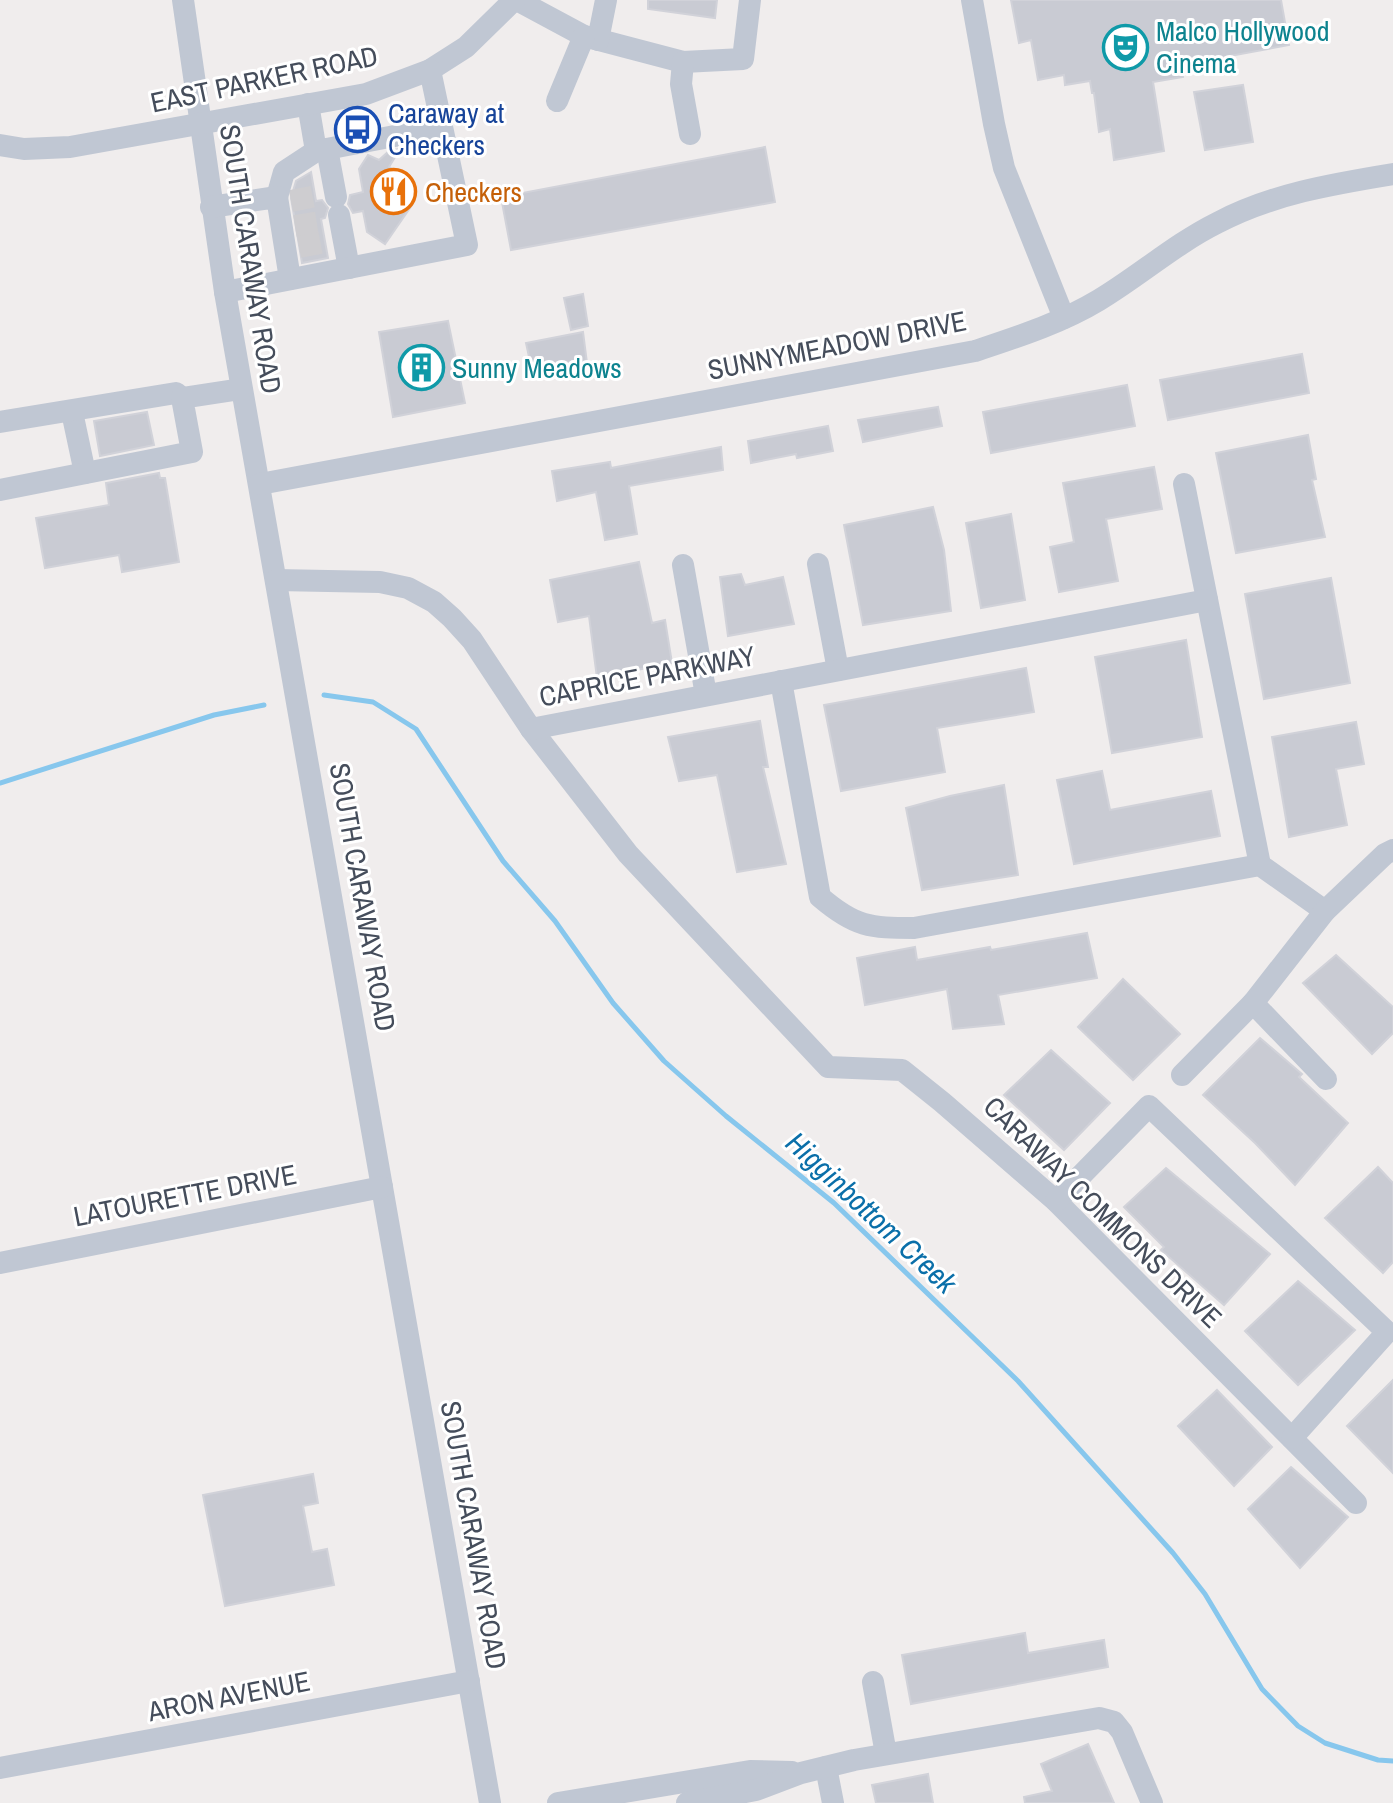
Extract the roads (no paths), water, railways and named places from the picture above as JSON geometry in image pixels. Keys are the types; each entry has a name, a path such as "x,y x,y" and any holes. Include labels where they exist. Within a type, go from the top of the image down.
{"street":[{"name":"SOUTH CARAWAY ROAD","path":"183,0 211,207 241,389 490,1803"},
{"name":"EAST PARKER ROAD","path":"0,145 24,149 70,147 366,94 430,70 466,47 515,0"},
{"path":"515,0 591,38 683,62 743,59 750,0"},
{"path":"557,101 591,38 606,0"},
{"path":"972,0 1004,168 1064,318"},
{"path":"683,62 681,84 690,134"},
{"path":"225,292 467,245 430,70"},
{"path":"308,104 322,150 332,215 349,268"},
{"path":"290,279 290,238 282,201 284,172 322,150 442,127"},
{"name":"SUNNYMEADOW DRIVE","path":"260,484 975,351 1064,318 1118,288 1195,235 1254,206 1305,190 1393,174"},
{"path":"211,207 282,201"},
{"path":"182,398 241,389"},
{"path":"0,422 176,393 182,398 192,452 0,490"},
{"path":"72,412 85,473"},
{"path":"1184,484 1260,865 1325,911"},
{"path":"818,564 838,670"},
{"path":"683,565 706,695"},
{"name":"CAPRICE PARKWAY","path":"276,580 380,582 420,593 452,618 472,640 531,729 781,681 820,897 841,914 873,928 914,928 1260,865"},
{"path":"781,681 1207,600"},
{"name":"CARAWAY COMMONS DRIVE","path":"531,729 628,854 828,1067 902,1070 1056,1201 1356,1503"},
{"path":"1182,1075 1253,1003 1325,911 1393,850"},
{"path":"1253,1003 1326,1079"},
{"path":"1056,1201 1149,1106 1387,1332 1292,1438"},
{"name":"LATOURETTE DRIVE","path":"0,1263 382,1187"},
{"name":"ARON AVENUE","path":"0,1768 469,1681"},
{"path":"873,1682 886,1754"},
{"path":"687,1803 756,1790 801,1773 886,1754 1099,1718 1114,1722 1122,1732 1152,1803"},
{"path":"826,1767 833,1803"},
{"path":"558,1803 750,1771 801,1773"}],"waterway":[{"name":"Higginbottom Creek","path":"324,695 373,702 416,729 503,861 555,921 613,1003 664,1061 726,1116 834,1203 1018,1381 1173,1553 1205,1594 1262,1689 1298,1726 1325,1743 1378,1760 1393,1761"},
{"name":"Higginbottom Creek","path":"0,783 214,715 264,705"}],"tunnel":[{"path":"291,201 316,196"},
{"path":"295,226 321,222"},
{"path":"299,247 325,242"}],"place":[{"name":"Malco Hollywood Cinema","path":"1125,47"},
{"name":"Caraway at Checkers","path":"357,129"},
{"name":"Checkers","path":"394,192"},
{"name":"Sunny Meadows","path":"421,368"}]}
